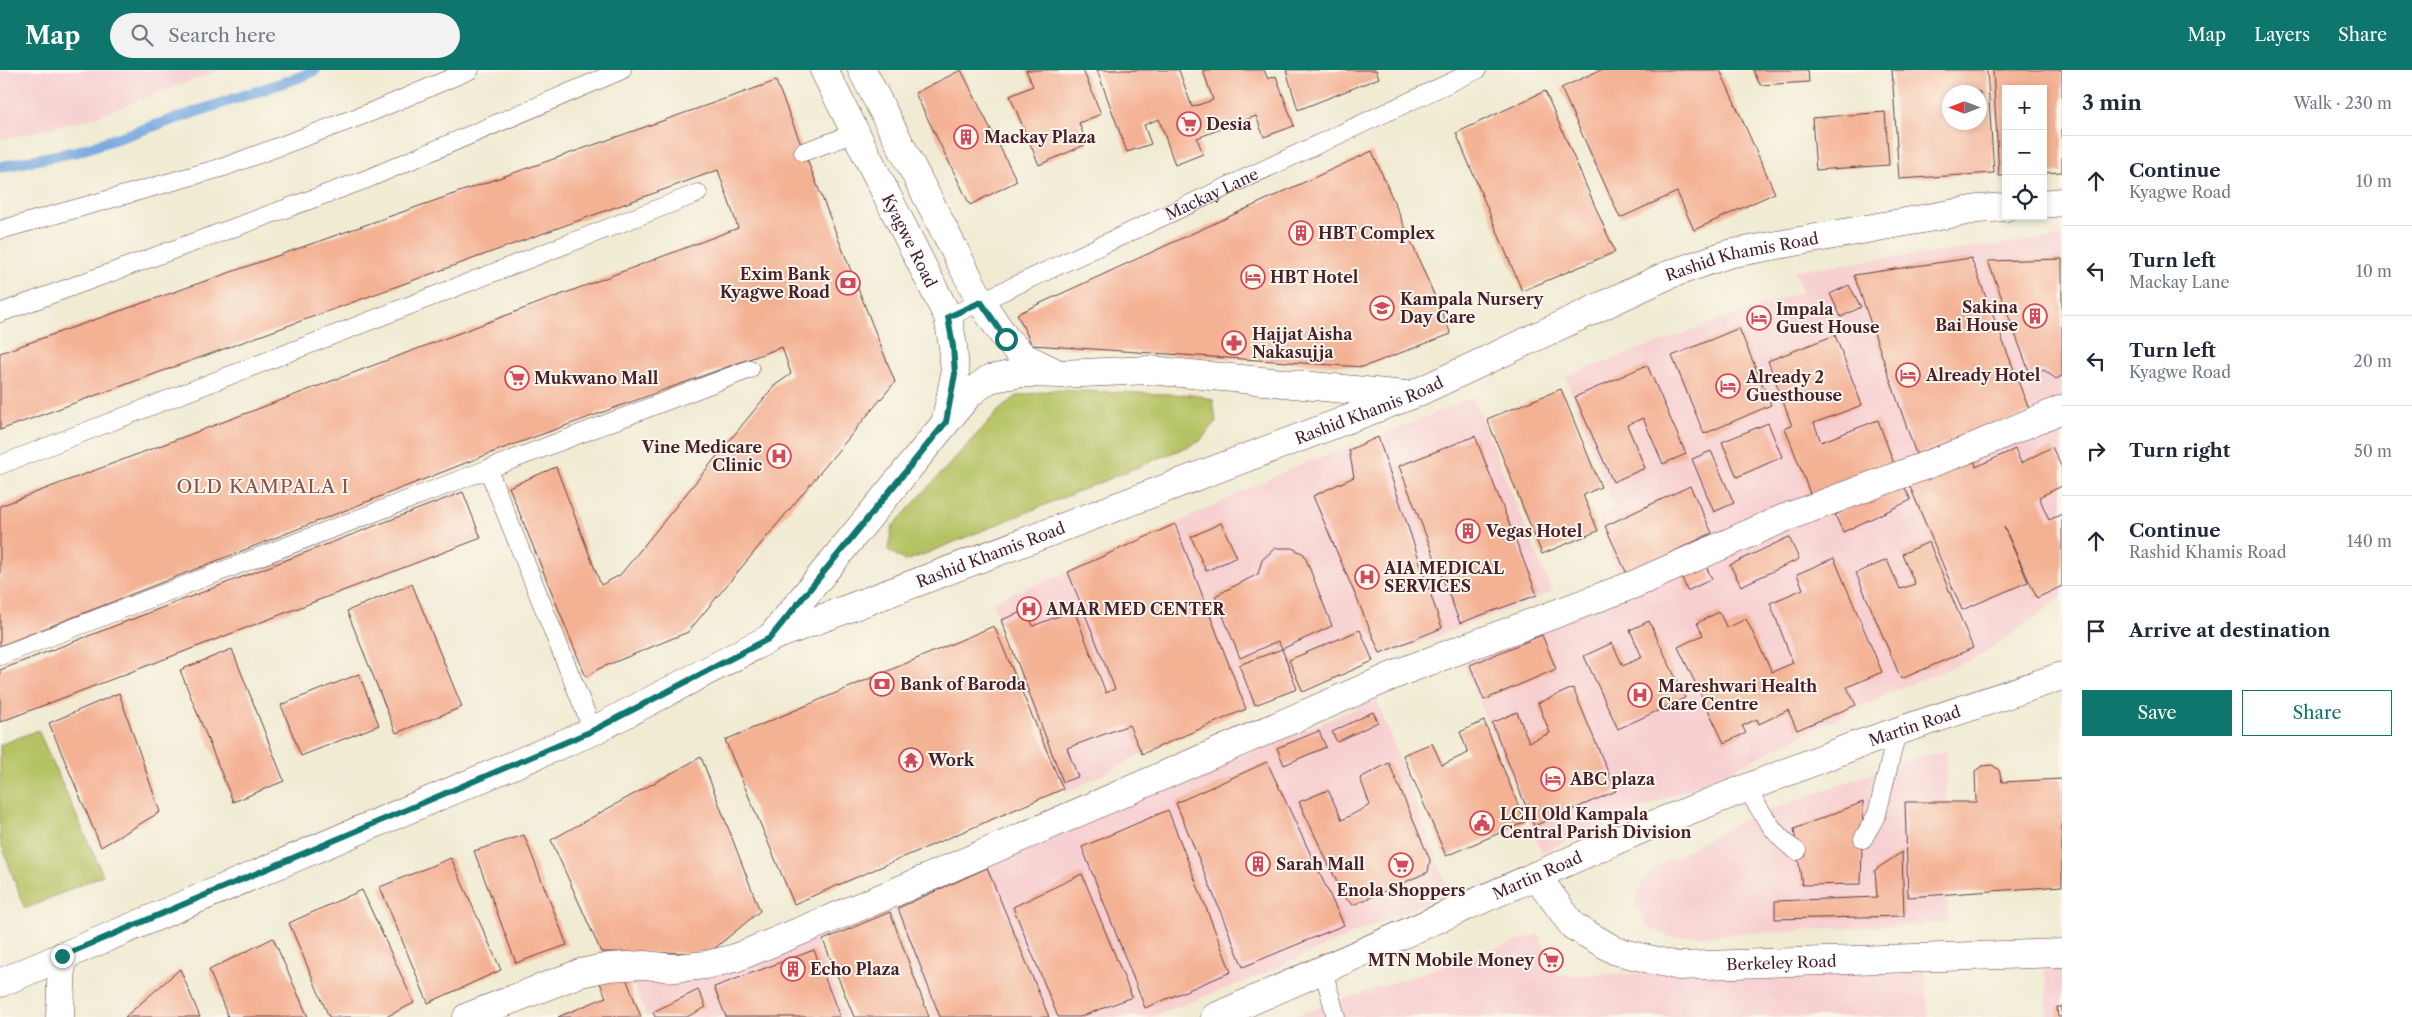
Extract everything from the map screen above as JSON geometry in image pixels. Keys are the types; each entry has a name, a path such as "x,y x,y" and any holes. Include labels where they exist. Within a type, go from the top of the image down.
{"street":[{"name":"Kyagwe Road","path":"824,70 948,317 955,374 946,422"},
{"path":"862,70 981,302 1006,339 1024,357 1060,374"},
{"path":"2047,204 2062,202"},
{"name":"Rashid Khamis Road","path":"0,983 592,731 770,638 1412,395 1668,275 1728,254 1978,209 2002,207"},
{"path":"770,638 969,394 989,379 1021,374 1150,370 1412,395"},
{"path":"467,1017 580,973 609,967 644,965 675,968 706,965 735,958 893,893 1406,670 1635,584 1782,519 1964,451 2062,409"},
{"name":"Martin Road","path":"1215,1017 1642,829 1851,747 2062,676"},
{"name":"Berkeley Road","path":"1536,875 1573,926 1616,951 1678,966 2062,953"},
{"path":"60,1017 62,956"}],"lane":[{"path":"0,230 224,167 374,111 470,70"},
{"path":"0,313 367,179 622,70"},
{"name":"Mackay Lane","path":"948,317 1477,70"},
{"path":"803,152 856,133"},
{"path":"0,466 698,193"},
{"path":"0,656 750,369"},
{"path":"488,469 592,731"},
{"path":"1863,838 1876,814 1897,732"},
{"path":"1746,788 1778,835 1798,851"},
{"path":"1324,968 1336,1017"}],"shaded area":[{"path":"0,70 220,70 90,119 0,140"},
{"path":"2062,237 2062,409 1619,577 1597,517 1614,506 1565,376 1803,291 1793,270"},
{"path":"1473,397 1552,592 1246,709 1175,524 1296,466 1378,437"},
{"path":"2062,420 2062,597 1982,655 1891,692 1725,773 1542,852 1463,663 1722,554","holes":["1756,631 1800,733 1797,730"]},
{"path":"1068,572 1142,754 1066,793 992,601"},
{"path":"1377,700 1449,892 1243,982 1151,1017 933,1017 891,905"},
{"path":"1946,751 1948,923 1670,937 1648,927 1635,898 1644,880 1657,867 1736,823 1906,760"},
{"path":"1539,934 1557,976 1925,963 1928,1017 1290,1017"},
{"path":"813,938 846,1017 647,1017 630,977"},
{"path":"2062,959 2062,1017 2048,1017 2044,960"}],"green space":[{"path":"1053,390 1196,395 1213,400 1216,422 1199,442 920,556 905,561 888,550 892,527 999,410 1017,396"},
{"path":"38,730 103,875 25,909 0,841 0,745"}],"building":[{"name":"Mackay Plaza","path":"961,70 1017,181 970,205 915,93"},
{"path":"1026,70 1083,70 1101,114 1079,123 1087,144 1039,165 1010,96 1033,86"},
{"path":"1097,70 1179,70 1192,107 1213,100 1203,70 1264,70 1268,79 1276,76 1294,126 1264,137 1256,116 1197,138 1203,154 1175,165 1159,119 1144,125 1151,144 1127,152"},
{"path":"1286,70 1376,70 1379,78 1298,110"},
{"path":"1600,70 1720,70 1775,193 1694,230 1677,192 1620,218 1561,88"},
{"path":"1753,70 1808,70 1809,82 1760,85"},
{"path":"1892,70 1987,70 1994,173 1899,179"},
{"path":"1993,70 2062,70 2062,172 2047,173 2047,85 2002,85 2002,176 1999,176"},
{"name":"Mukwano Mall","path":"776,81 895,382 688,632 598,669 586,677 509,487 556,467 601,585 620,575 774,386 791,374 782,347 496,451 0,646 0,506 738,228 718,170 0,430 0,353"},
{"path":"1545,91 1615,252 1522,291 1456,133"},
{"path":"1885,112 1889,165 1816,170 1812,118"},
{"name":"HBT Complex","path":"1372,151 1451,334 1363,367 1032,345 1017,314"},
{"path":"1971,258 2030,412 1916,454 1854,275"},
{"name":"Sakina Bai House","path":"2062,259 2062,376 2056,379 2044,370 2030,374 1988,261"},
{"path":"1849,285 1861,307 1841,317 1830,294"},
{"path":"1739,328 1771,405 1704,434 1672,356"},
{"path":"1835,335 1862,405 1814,423 1821,442 1878,420 1894,464 1811,496 1785,428 1792,426 1768,361"},
{"path":"1647,365 1686,454 1663,464 1643,418 1627,425 1645,468 1613,482 1575,397"},
{"path":"1561,389 1601,487 1583,495 1598,531 1542,554 1487,419"},
{"path":"1768,423 1782,457 1737,477 1722,442"},
{"name":"Vegas Hotel","path":"1475,436 1537,595 1460,623 1399,466"},
{"path":"1378,437 1442,628 1380,653 1313,496 1354,477 1349,450"},
{"path":"2052,447 2062,468 2062,486 2039,497 2049,520 2062,514 2062,586 2037,598 2004,527 2028,582 1962,610 1908,482 1973,454 1976,467 2015,449 2021,463"},
{"path":"1711,451 1734,503 1714,512 1692,459"},
{"path":"1902,482 1911,500 1843,532 1835,515"},
{"path":"1690,486 1712,533 1627,574 1605,526"},
{"path":"463,492 481,538 0,722 0,670"},
{"path":"1221,523 1237,557 1206,571 1191,537"},
{"path":"1175,524 1246,709 1142,754 1129,725 1067,748 1078,777 1063,782 1001,620 1027,610 1033,626 1074,610 1106,693 1115,689 1068,572"},
{"path":"1789,537 1799,559 1741,586 1730,565"},
{"path":"1929,542 1973,648 1901,679 1856,573 1887,560 1900,589 1915,584 1902,554"},
{"path":"1275,548 1292,548 1304,554 1332,626 1282,649 1278,641 1240,658 1215,596 1258,574 1262,560"},
{"path":"1834,558 1882,672 1847,687 1856,705 1797,730 1788,710 1759,724 1757,719 1742,726 1746,733 1724,743 1678,647 1703,635 1697,623 1719,612 1727,628 1746,619 1772,672 1793,663 1770,603 1803,589 1797,574"},
{"path":"1706,566 1712,579 1687,591 1682,577"},
{"path":"412,584 462,707 396,733 347,611"},
{"path":"1649,621 1685,698 1618,729 1584,656 1612,643 1623,666 1642,657 1630,630"},
{"path":"994,626 1063,789 794,904 725,740"},
{"path":"1360,630 1373,661 1303,692 1289,660"},
{"path":"1542,635 1556,669 1484,700 1470,665"},
{"path":"232,649 284,781 233,802 180,670"},
{"path":"1282,649 1297,689 1255,705 1239,665"},
{"path":"359,674 379,725 301,756 281,705"},
{"path":"1573,688 1616,791 1534,826 1492,723 1517,712 1529,742 1550,733 1538,703"},
{"path":"119,693 160,812 101,847 49,723"},
{"path":"1373,712 1378,722 1337,742 1332,732"},
{"path":"1484,721 1525,822 1446,856 1403,755 1432,743 1442,765 1468,753 1460,732"},
{"path":"1319,731 1326,747 1284,765 1277,748"},
{"path":"701,757 760,911 709,953 601,952 551,840"},
{"name":"Sarah Mall","path":"1267,762 1344,925 1243,967 1176,803"},
{"path":"1389,763 1430,860 1428,872 1353,905 1344,897 1299,802 1328,790 1342,820 1370,805 1360,778"},
{"path":"1992,765 1999,770 2002,782 2062,779 2062,886 1908,897 1905,802 1976,802 1975,771 1982,766"},
{"path":"1863,802 1861,884 1802,885 1794,829"},
{"path":"1168,810 1231,972 1145,1008 1082,847"},
{"path":"524,835 567,945 516,963 474,851"},
{"path":"1902,852 1904,916 1775,919 1775,901 1877,897 1875,870"},
{"path":"451,858 501,970 428,1003 380,887"},
{"path":"987,868 1049,1017 940,1017 898,908"},
{"path":"1082,874 1132,997 1080,1017 1058,1017 1013,907"},
{"path":"362,890 414,1003 386,1017 329,1017 289,923"},
{"path":"890,912 929,1017 854,1017 823,940"},
{"path":"273,938 308,1017 228,1017 209,970"},
{"name":"Echo Plaza","path":"814,950 840,1017 726,1017 714,987"},
{"path":"180,969 200,1017 125,1017"},
{"path":"624,973 641,1017 558,1017 606,997 600,983"},
{"path":"698,990 706,1007 687,1017 655,1017 653,1012"},
{"path":"2057,1007 2062,1007 2062,1017 2058,1017"}],"waterway":[{"path":"0,167 79,151 303,76 315,70"}],"place":[{"name":"Desia","path":"1189,124"},
{"name":"Mackay Plaza","path":"966,137"},
{"name":"HBT Complex","path":"1301,233"},
{"name":"HBT Hotel","path":"1253,277"},
{"name":"Exim Bank Kyagwe Road","path":"848,283"},
{"name":"Kampala Nursery Day Care","path":"1382,308"},
{"name":"Sakina Bai House","path":"2035,316"},
{"name":"Impala Guest House","path":"1759,318"},
{"name":"Hajjat Aisha Nakasujja","path":"1234,343"},
{"name":"Already Hotel","path":"1908,375"},
{"name":"Mukwano Mall","path":"517,378"},
{"name":"Already 2 Guesthouse","path":"1728,386"},
{"name":"Vine Medicare Clinic","path":"779,456"},
{"name":"Vegas Hotel","path":"1468,531"},
{"name":"AIA MEDICAL SERVICES","path":"1367,577"},
{"name":"AMAR MED CENTER","path":"1029,609"},
{"name":"Bank of Baroda","path":"882,684"},
{"name":"Mareshwari Health Care Centre","path":"1640,695"},
{"name":"Work","path":"911,760"},
{"name":"ABC plaza","path":"1553,779"},
{"name":"LCII Old Kampala Central Parish Division","path":"1482,823"},
{"name":"Sarah Mall","path":"1258,864"},
{"name":"Enola Shoppers","path":"1401,865"},
{"name":"MTN Mobile Money","path":"1551,960"},
{"name":"Echo Plaza","path":"793,969"}],"district":[{"name":"OLD KAMPALA I","path":"263,486"}],"route":[{"path":"62,956 592,731 770,638 946,422 955,374 948,317 981,302 1006,339"}]}
